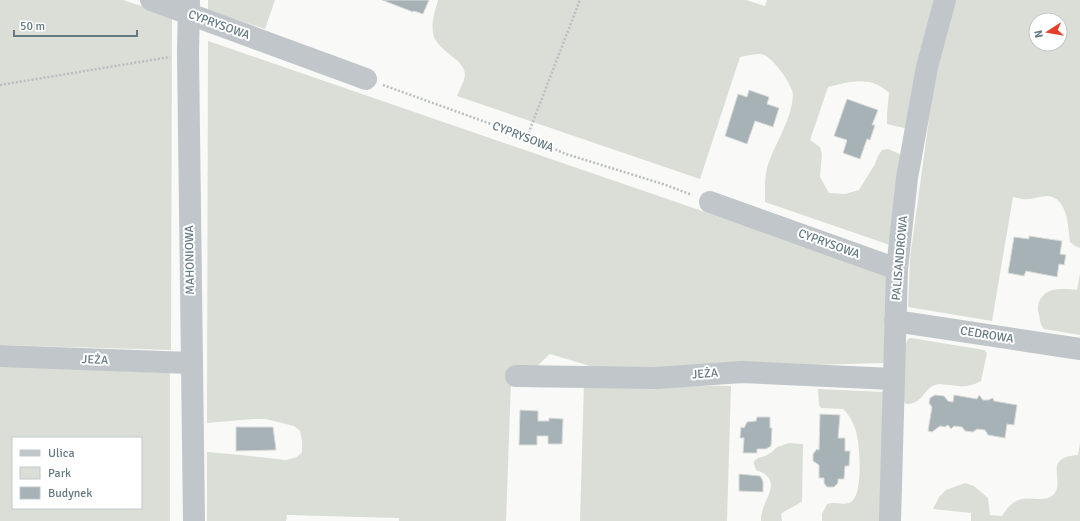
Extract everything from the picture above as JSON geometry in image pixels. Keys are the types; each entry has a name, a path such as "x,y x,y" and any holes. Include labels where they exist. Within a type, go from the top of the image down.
{"street":[{"name":"CYPRYSOWA","path":"151,0 189,7 366,78"},
{"name":"PALISANDROWA","path":"890,521 897,269 907,178 926,67 945,0"},
{"name":"MAHONIOWA","path":"189,7 188,53 191,363 194,521"},
{"name":"CYPRYSOWA","path":"710,202 897,269"},
{"name":"CEDROWA","path":"895,321 1080,349"},
{"name":"JEŻA","path":"0,356 191,363"},
{"name":"JEŻA","path":"516,376 656,378 742,372 894,379"}],"path":[{"path":"527,138 580,0"},
{"path":"0,85 188,53"},
{"name":"CYPRYSOWA","path":"366,78 566,154 666,185 710,202"}],"green space":[{"path":"0,0 123,0 172,16 171,350 0,345"},
{"path":"208,0 275,0 265,29 208,10"},
{"path":"438,0 746,0 765,6 767,0 935,0 908,129 887,124 889,93 882,87 875,84 860,81 828,87 810,140 820,147 822,154 820,177 829,193 845,194 859,190 882,150 888,149 904,156 890,245 765,202 767,167 787,122 793,96 787,79 768,57 761,54 755,54 740,57 700,179 457,96 465,75 461,65 441,47 434,37 433,23"},
{"path":"956,0 1080,0 1080,248 1070,242 1066,214 1063,207 1054,198 1047,196 1033,199 1013,197 992,321 908,307 910,258 936,68"},
{"path":"208,41 888,275 885,363 734,367 620,375 550,354 537,366 511,381 506,521 399,521 399,518 287,515 286,521 207,521 207,452 286,460 297,457 302,452 300,431 294,426 266,419 207,423"},
{"path":"1080,274 1080,335 1044,329 1041,324 1038,309 1039,302 1042,297 1046,293 1055,290 1077,290"},
{"path":"911,338 984,350 987,353 981,381 966,386 934,385 917,401 906,404 903,400 905,345 908,339"},
{"path":"0,366 170,373 170,521 0,521"},
{"path":"584,383 731,386 727,521 580,521"},
{"path":"818,389 884,392 880,521 822,521 822,514 827,504 848,503 855,498 859,481 860,461 856,433 850,418 843,409 821,408 819,405"},
{"path":"789,443 803,444 802,501 781,514 782,521 761,521 771,485 770,480 765,474 756,470 754,461 772,452 777,447"},
{"path":"1080,443 1080,521 971,521 971,513 933,509 939,497 946,490 965,483 974,486 988,498 990,515 1002,516 1011,505 1019,500 1048,498 1055,493 1057,487 1058,464 1061,460 1067,457 1078,455"}],"building":[{"path":"382,0 429,0 423,14 413,12"},
{"path":"749,90 769,97 767,104 779,108 773,127 755,121 747,144 725,136 738,94 747,97"},
{"path":"847,99 878,110 872,125 875,125 870,140 867,139 860,159 843,153 847,140 834,136"},
{"path":"1029,236 1062,241 1060,254 1066,255 1064,265 1059,264 1057,277 1026,271 1024,276 1008,273 1014,237 1029,239"},
{"path":"935,395 944,396 948,401 953,402 954,395 977,399 979,395 983,400 993,398 994,401 1017,405 1014,425 1007,424 1005,438 988,435 985,430 977,429 973,432 965,431 962,427 954,426 951,429 948,425 945,427 940,426 932,432 928,431 932,407 929,403 930,398"},
{"path":"520,410 538,411 538,421 549,421 549,418 563,419 562,444 548,444 548,436 537,436 537,445 519,445"},
{"path":"820,414 840,415 838,438 845,438 845,451 850,451 849,466 845,466 844,479 838,479 838,483 834,487 827,487 824,483 824,478 819,478 819,465 813,461 813,454 817,449 819,450"},
{"path":"757,417 770,417 770,428 772,428 771,446 766,449 757,449 757,453 743,453 744,438 740,438 741,427 744,428 747,422 756,421"},
{"path":"236,427 273,427 276,450 236,451"},
{"path":"739,474 760,476 763,481 763,492 739,491"}]}
